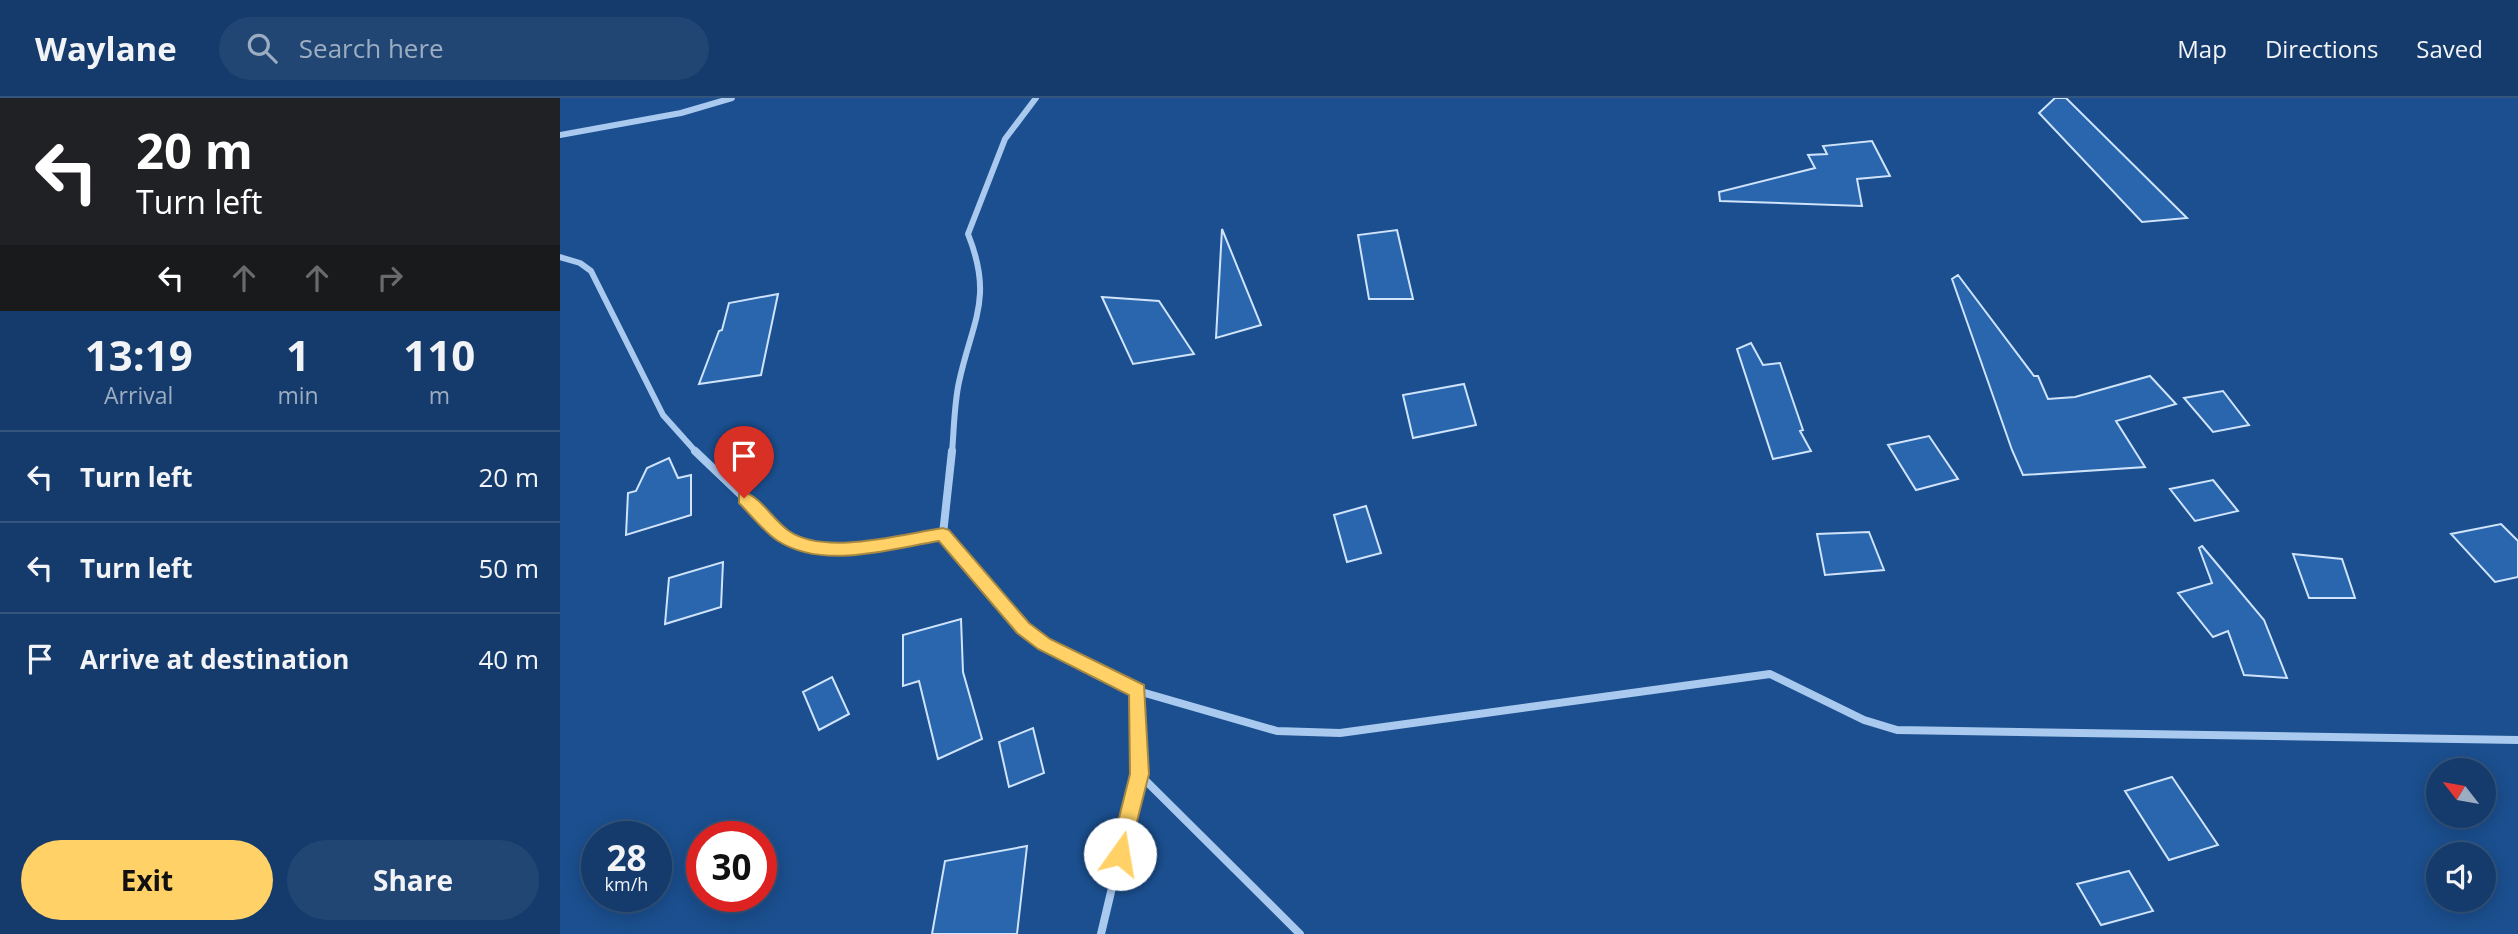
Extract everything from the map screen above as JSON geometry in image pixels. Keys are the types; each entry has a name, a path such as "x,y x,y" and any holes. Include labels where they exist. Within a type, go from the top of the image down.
{"street":[{"path":"560,135 681,113 732,98"},
{"path":"1036,98 1012,126 1005,139 968,234 979,262 980,313 959,383 943,534 1023,628 1044,644 1138,691 1277,731 1340,733 1770,674 1864,720 1897,730 2518,740"},
{"path":"560,257 580,263 591,271 663,415 684,441 784,536 813,547 853,549 943,534"},
{"path":"1101,934 1139,774 1138,691"},
{"path":"1139,774 1300,934"}],"building":[{"path":"2055,98 2066,98 2187,218 2142,222 2039,113"},
{"path":"1872,141 1890,176 1857,179 1862,206 1720,201 1719,192 1815,168 1808,155 1827,154 1823,146"},
{"path":"1222,229 1261,325 1216,338"},
{"path":"1397,230 1413,299 1369,299 1358,235"},
{"path":"1958,275 2034,376 2038,376 2048,399 2075,397 2150,376 2176,404 2116,421 2145,467 2023,475 1952,279"},
{"path":"778,294 761,375 699,384 719,331 722,330 729,303"},
{"path":"1102,297 1159,301 1194,354 1133,364"},
{"path":"1751,343 1763,365 1780,363 1803,430 1800,431 1811,451 1773,459 1737,349"},
{"path":"1464,384 1476,425 1413,438 1403,395"},
{"path":"2223,391 2249,425 2213,432 2184,398"},
{"path":"1929,436 1958,479 1916,490 1888,445"},
{"path":"669,458 678,478 691,475 691,515 626,535 628,493 636,491 647,468"},
{"path":"2213,480 2238,511 2195,521 2170,489"},
{"path":"1366,506 1381,553 1347,562 1334,515"},
{"path":"2501,524 2518,541 2518,577 2495,582 2451,534"},
{"path":"1869,532 1884,570 1825,575 1817,534"},
{"path":"2202,546 2264,620 2287,678 2244,675 2228,631 2213,637 2178,593 2212,583 2199,548"},
{"path":"2293,554 2342,559 2355,598 2309,598"},
{"path":"723,562 721,607 665,624 669,578"},
{"path":"961,619 963,672 982,739 938,759 919,681 903,686 903,635"},
{"path":"832,677 849,714 819,730 803,692"},
{"path":"1033,728 1044,773 1009,787 999,742"},
{"path":"2172,777 2218,845 2169,860 2125,791"},
{"path":"1027,846 1017,934 932,934 945,861"},
{"path":"2129,871 2153,911 2101,925 2077,884"}],"route":[{"path":"744,498 784,536 813,547 853,549 943,534 1023,628 1044,644 1138,691 1139,774 1120,854"}]}
